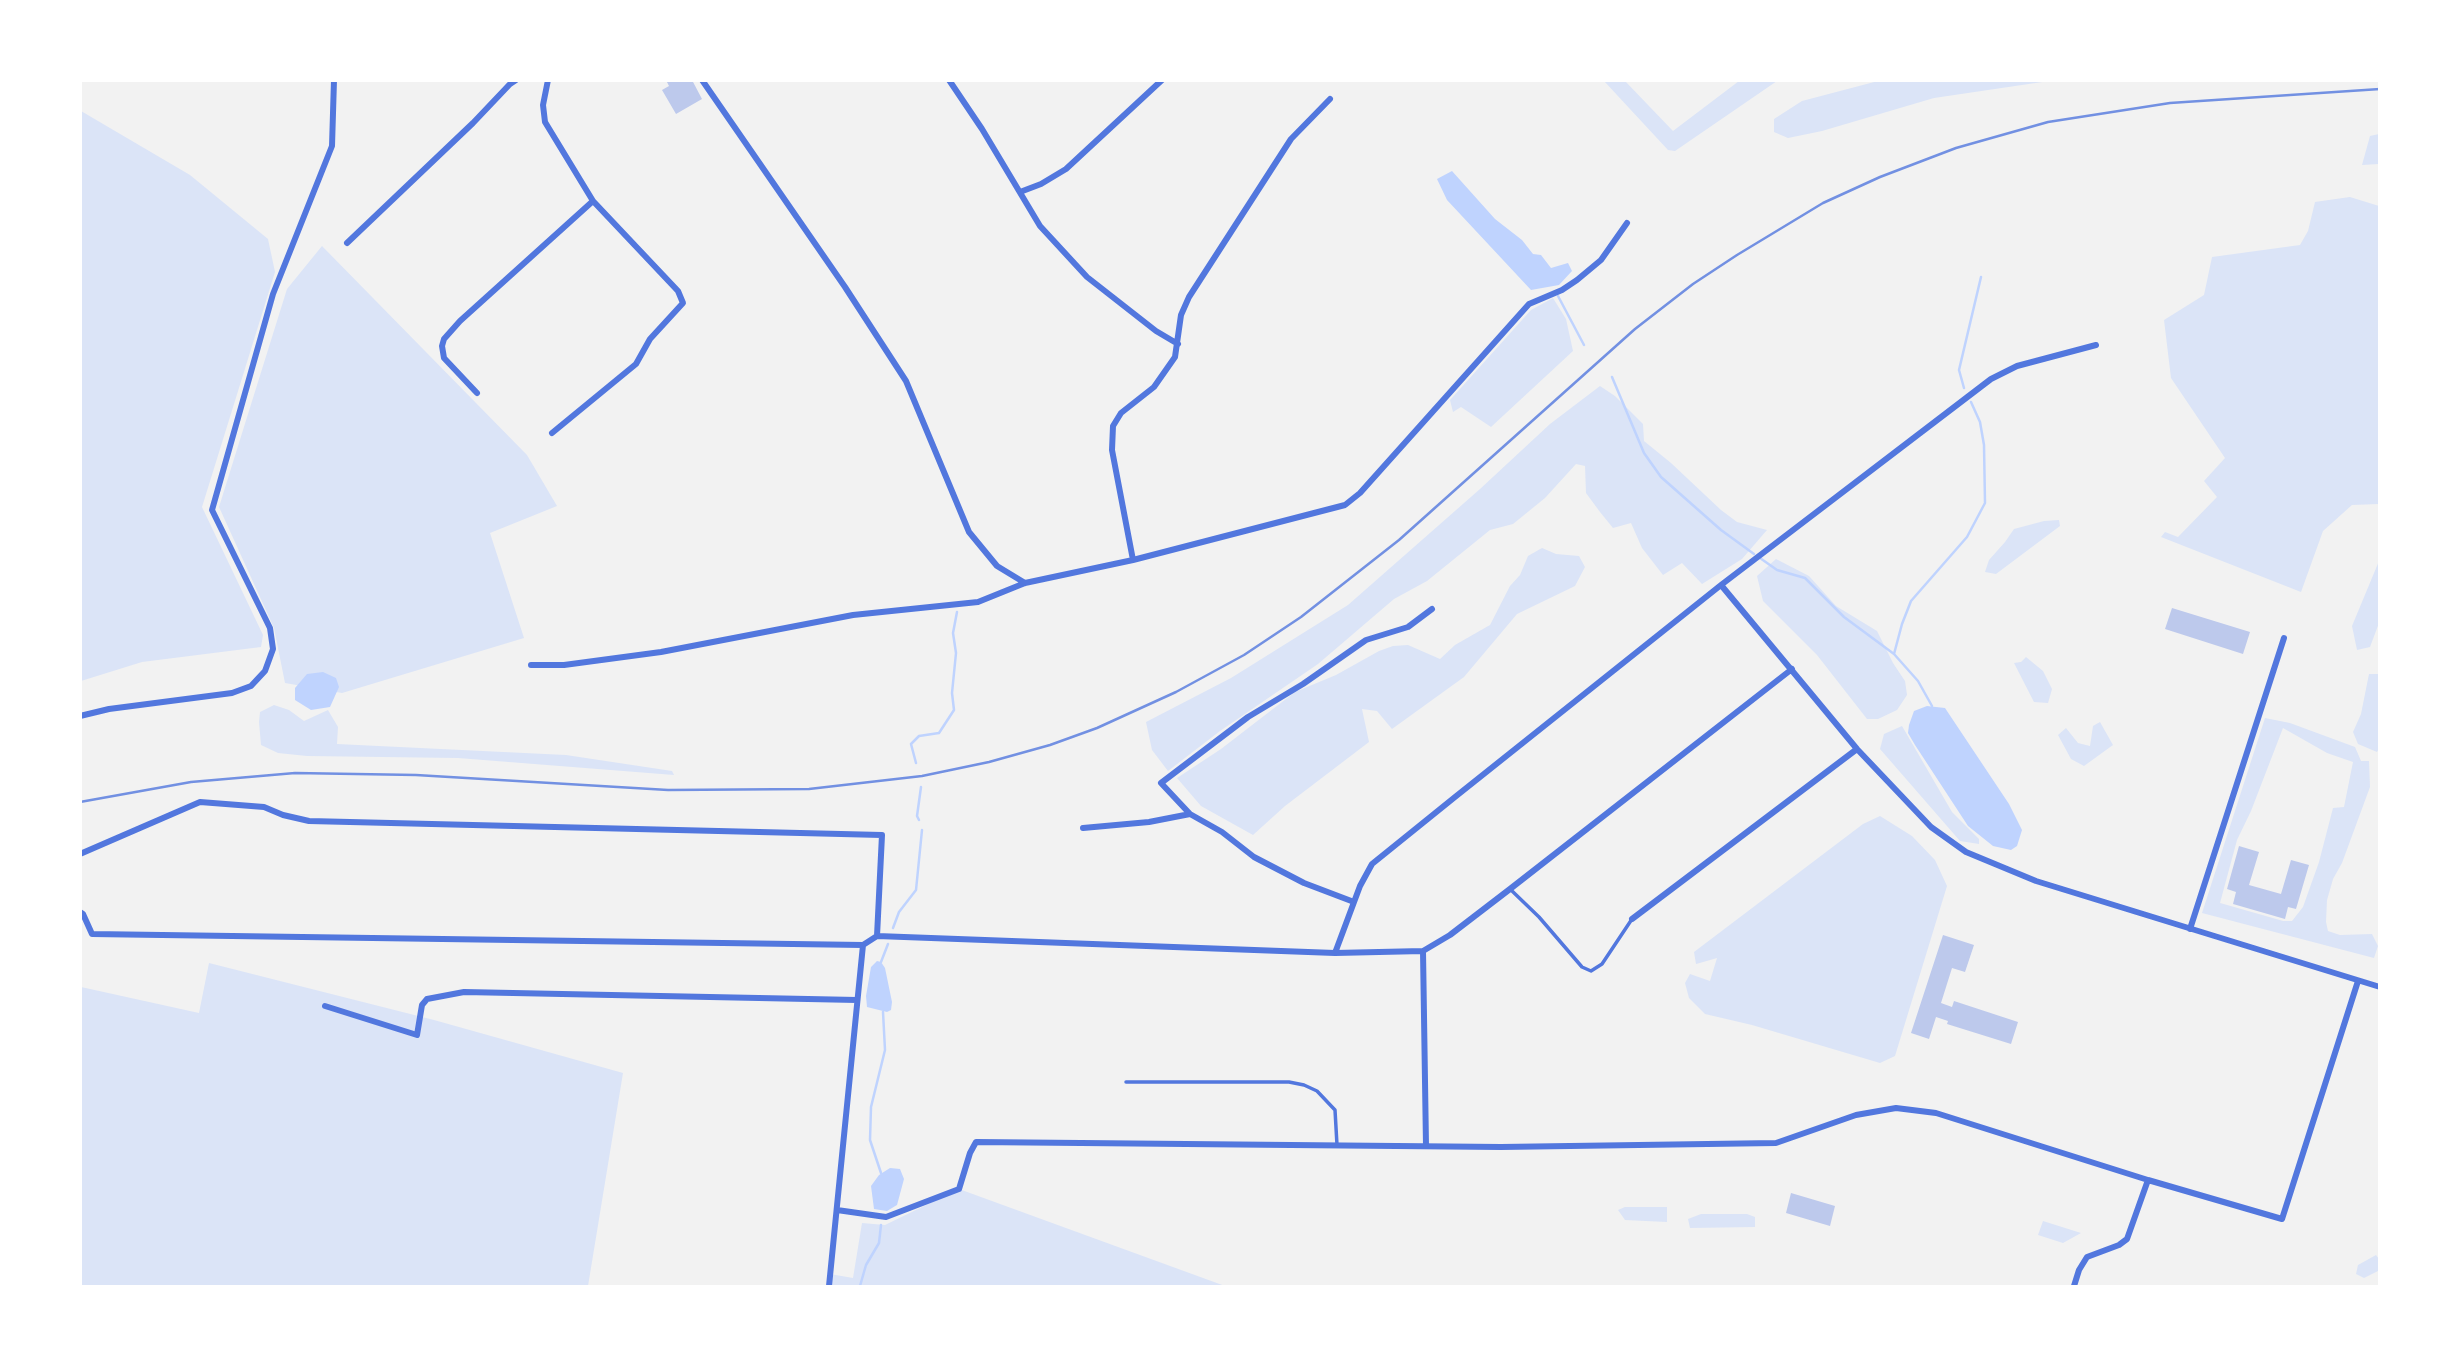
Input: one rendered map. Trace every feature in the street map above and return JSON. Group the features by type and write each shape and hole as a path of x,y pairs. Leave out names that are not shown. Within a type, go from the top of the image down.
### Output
{"street":[{"path":"80,716 109,709 232,693 251,686 264,671 273,649 270,628 212,510 274,294 332,146 334,80"},
{"path":"348,243 516,80"},
{"path":"548,80 543,106 545,122 593,201 678,291 683,303 650,339 635,364 552,433"},
{"path":"702,80 845,287 906,381 969,532 997,566 1025,583"},
{"path":"949,80 1040,226 1087,277 1156,331 1178,344"},
{"path":"1020,192 1041,184 1066,169 1162,80"},
{"path":"1133,561 1112,450 1113,426 1121,413 1154,387 1175,357 1181,314 1189,297 1292,139 1330,99"},
{"path":"477,393 444,358 444,339 460,321 593,201"},
{"path":"531,664 564,665 661,652 853,615 978,602 1025,583 1133,561 1345,505 1360,493 1529,304 1562,290 1577,280 1601,260 1627,223"},
{"path":"1335,953 1372,864 1721,585 1995,377 2017,366 2096,345"},
{"path":"1721,585 1857,749 1931,827 1966,852 2036,881 2379,987"},
{"path":"1354,902 1304,883 1254,856 1222,832 1190,814 1161,782 1248,717 1303,684 1366,640 1408,627 1432,609"},
{"path":"2190,929 2284,638"},
{"path":"80,912 92,934 863,946 877,936 1335,953 1423,951 1450,935 1510,890 1792,669"},
{"path":"1632,919 1857,749"},
{"path":"80,854 200,802 264,807 309,821 882,835 877,936"},
{"path":"1083,828 1149,822 1190,814"},
{"path":"829,1286 863,946"},
{"path":"1423,951 1426,1146"},
{"path":"837,1210 887,1217 959,1189 976,1142 1426,1146 1776,1143 1856,1115 1896,1108 1936,1113 2282,1219 2358,981"},
{"path":"324,1006 417,1035 422,1005 427,999 464,992 857,1000"},
{"path":"2074,1286 2087,1257 2122,1244 2127,1239 2148,1180"}],"lane":[{"path":"1510,890 1539,917 1582,967 1591,971 1602,964 1632,919"},
{"path":"1126,1082 1289,1082 1304,1085 1317,1091 1335,1110 1338,1145"}],"shaded area":[{"path":"1604,81 1625,81 1673,131 1739,81 1777,81 1675,151 1668,150"},
{"path":"1878,81 2049,81 1934,98 1822,131 1788,138 1774,132 1774,119 1802,101"},
{"path":"81,111 190,175 268,239 275,272 202,507 263,635 261,647 142,662 81,681"},
{"path":"2379,134 2379,164 2362,165 2370,136"},
{"path":"2350,197 2379,206 2379,504 2352,505 2323,531 2301,592 2161,537 2165,532 2178,537 2217,497 2204,481 2225,458 2171,378 2164,320 2204,295 2212,257 2300,245 2308,231 2315,202"},
{"path":"322,246 527,455 557,506 490,533 524,638 342,693 285,683 274,628 219,507 287,289"},
{"path":"1553,298 1566,319 1573,351 1491,427 1461,407 1453,412 1450,400 1531,310"},
{"path":"1600,386 1615,396 1643,424 1644,441 1721,510 1737,522 1767,530 1742,559 1702,584 1682,563 1663,575 1642,548 1631,523 1613,528 1600,512 1586,493 1585,466 1576,464 1545,498 1513,524 1490,530 1427,581 1394,599 1318,664 1220,731 1168,771 1152,750 1146,722 1231,678 1348,605 1550,424"},
{"path":"2059,520 2060,526 1996,574 1985,572 1989,560 2014,529"},
{"path":"1542,548 1556,554 1579,556 1585,567 1575,586 1517,614 1464,677 1392,729 1377,711 1362,709 1369,742 1285,806 1253,835 1201,806 1177,778 1221,749 1295,692 1336,675 1379,651 1408,645 1440,659 1455,645 1490,625 1510,586 1520,575 1528,556"},
{"path":"1776,559 1809,576 1836,606 1877,631 1905,681 1907,695 1897,710 1878,719 1867,719 1817,655 1763,601 1757,576"},
{"path":"2379,561 2379,623 2370,647 2357,650 2352,626"},
{"path":"2026,657 2043,671 2052,689 2048,703 2034,702 2014,663 2021,662"},
{"path":"2369,674 2379,674 2380,746 2377,752 2358,744 2353,732 2361,714"},
{"path":"274,705 289,710 304,721 328,710 338,727 337,744 566,755 672,771 674,775 458,758 307,756 278,753 261,745 259,722 260,712"},
{"path":"2265,718 2290,723 2355,747 2361,761 2369,761 2370,787 2342,863 2333,879 2327,900 2326,922 2328,931 2340,935 2372,934 2378,946 2374,958 2202,913","holes":["2283,728 2327,753 2353,762 2344,807 2333,808 2319,862 2303,907 2292,921 2283,921 2220,903 2237,840"]},
{"path":"2100,722 2113,745 2084,766 2071,759 2058,735 2066,728 2078,743 2090,746 2093,726"},
{"path":"1902,726 1952,812 1979,839 1979,844 1960,841 1880,749 1884,734"},
{"path":"1880,816 1912,836 1935,860 1947,886 1895,1056 1880,1063 1705,1014 1689,998 1685,983 1690,974 1710,981 1717,958 1696,964 1694,952 1863,824"},
{"path":"209,963 434,1020 623,1073 588,1286 81,1286 81,987 199,1013"},
{"path":"959,1189 1225,1286 828,1286 830,1274 853,1278 862,1223 885,1225"},
{"path":"1625,1207 1667,1207 1667,1222 1625,1220 1618,1210"},
{"path":"1701,1214 1747,1214 1755,1217 1755,1227 1690,1228 1688,1219"},
{"path":"2043,1221 2081,1233 2063,1243 2038,1235"},
{"path":"2376,1255 2379,1259 2378,1271 2364,1278 2356,1274 2358,1265"}],"water":[{"path":"1452,171 1495,219 1522,240 1533,254 1541,255 1551,268 1568,263 1572,271 1559,285 1531,290 1447,200 1437,179"},
{"path":"323,672 336,678 339,687 330,707 311,710 295,700 295,688 307,674"},
{"path":"1927,706 1945,708 2009,804 2022,830 2017,846 2011,850 1993,846 1968,826 1908,733 1914,711"},
{"path":"877,961 885,968 892,1002 891,1010 887,1012 867,1007 871,967"},
{"path":"890,1168 900,1169 904,1179 897,1205 887,1211 874,1209 871,1186 879,1175"}],"building":[{"path":"666,80 692,80 702,99 676,114 662,90 669,86"},
{"path":"2172,608 2250,632 2243,654 2165,629"},
{"path":"2239,846 2259,852 2249,885 2281,894 2291,860 2309,865 2296,909 2288,907 2285,919 2233,904 2236,892 2227,889"},
{"path":"1943,935 1974,945 1965,972 1952,968 1941,1003 1952,1007 1954,1001 2018,1022 2011,1044 1947,1024 1948,1021 1936,1017 1929,1039 1911,1033"},
{"path":"1791,1193 1835,1206 1830,1226 1786,1213"}],"waterway":[{"path":"1964,388 1959,370 1981,277"},
{"path":"1558,296 1584,345"},
{"path":"1612,377 1644,453 1661,477 1721,530 1754,554"},
{"path":"1894,654 1911,601 1967,537 1985,503 1984,445 1980,422 1971,402"},
{"path":"1760,558 1777,570 1805,578 1844,617 1894,654 1918,681 1932,706"},
{"path":"916,763 911,744 919,736 939,733 954,710 952,693 956,653 953,633 957,612"},
{"path":"919,820 917,816 921,787"},
{"path":"893,928 899,912 916,890 922,830"},
{"path":"881,962 888,944"},
{"path":"881,1173 870,1140 871,1107 885,1050 883,1012"},
{"path":"860,1286 866,1265 879,1243 881,1225"}],"railway":[{"path":"80,802 191,782 295,773 416,775 668,790 809,789 922,776 989,762 1050,745 1097,728 1176,692 1244,655 1301,617 1399,540 1635,329 1693,284 1823,203 1880,177 1956,148 2048,122 2170,103 2380,89"}]}
